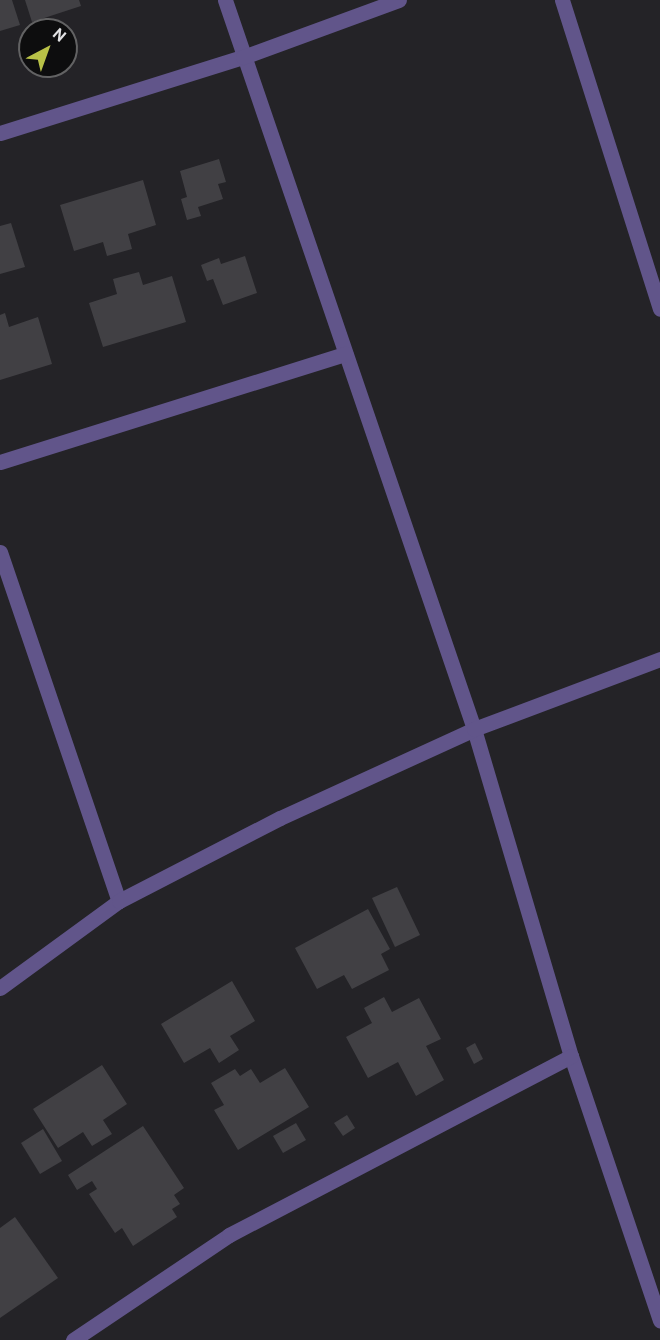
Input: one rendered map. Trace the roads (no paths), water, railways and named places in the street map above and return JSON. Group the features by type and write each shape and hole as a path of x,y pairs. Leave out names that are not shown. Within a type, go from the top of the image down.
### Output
{"street":[{"path":"225,0 474,729 571,1056 660,1320"},
{"path":"0,133 243,57 399,0"},
{"path":"562,0 660,309"},
{"path":"0,462 345,354"},
{"path":"0,552 118,901"},
{"path":"0,988 118,901 280,818 474,729 660,659"},
{"path":"73,1340 229,1235 571,1056"}]}
